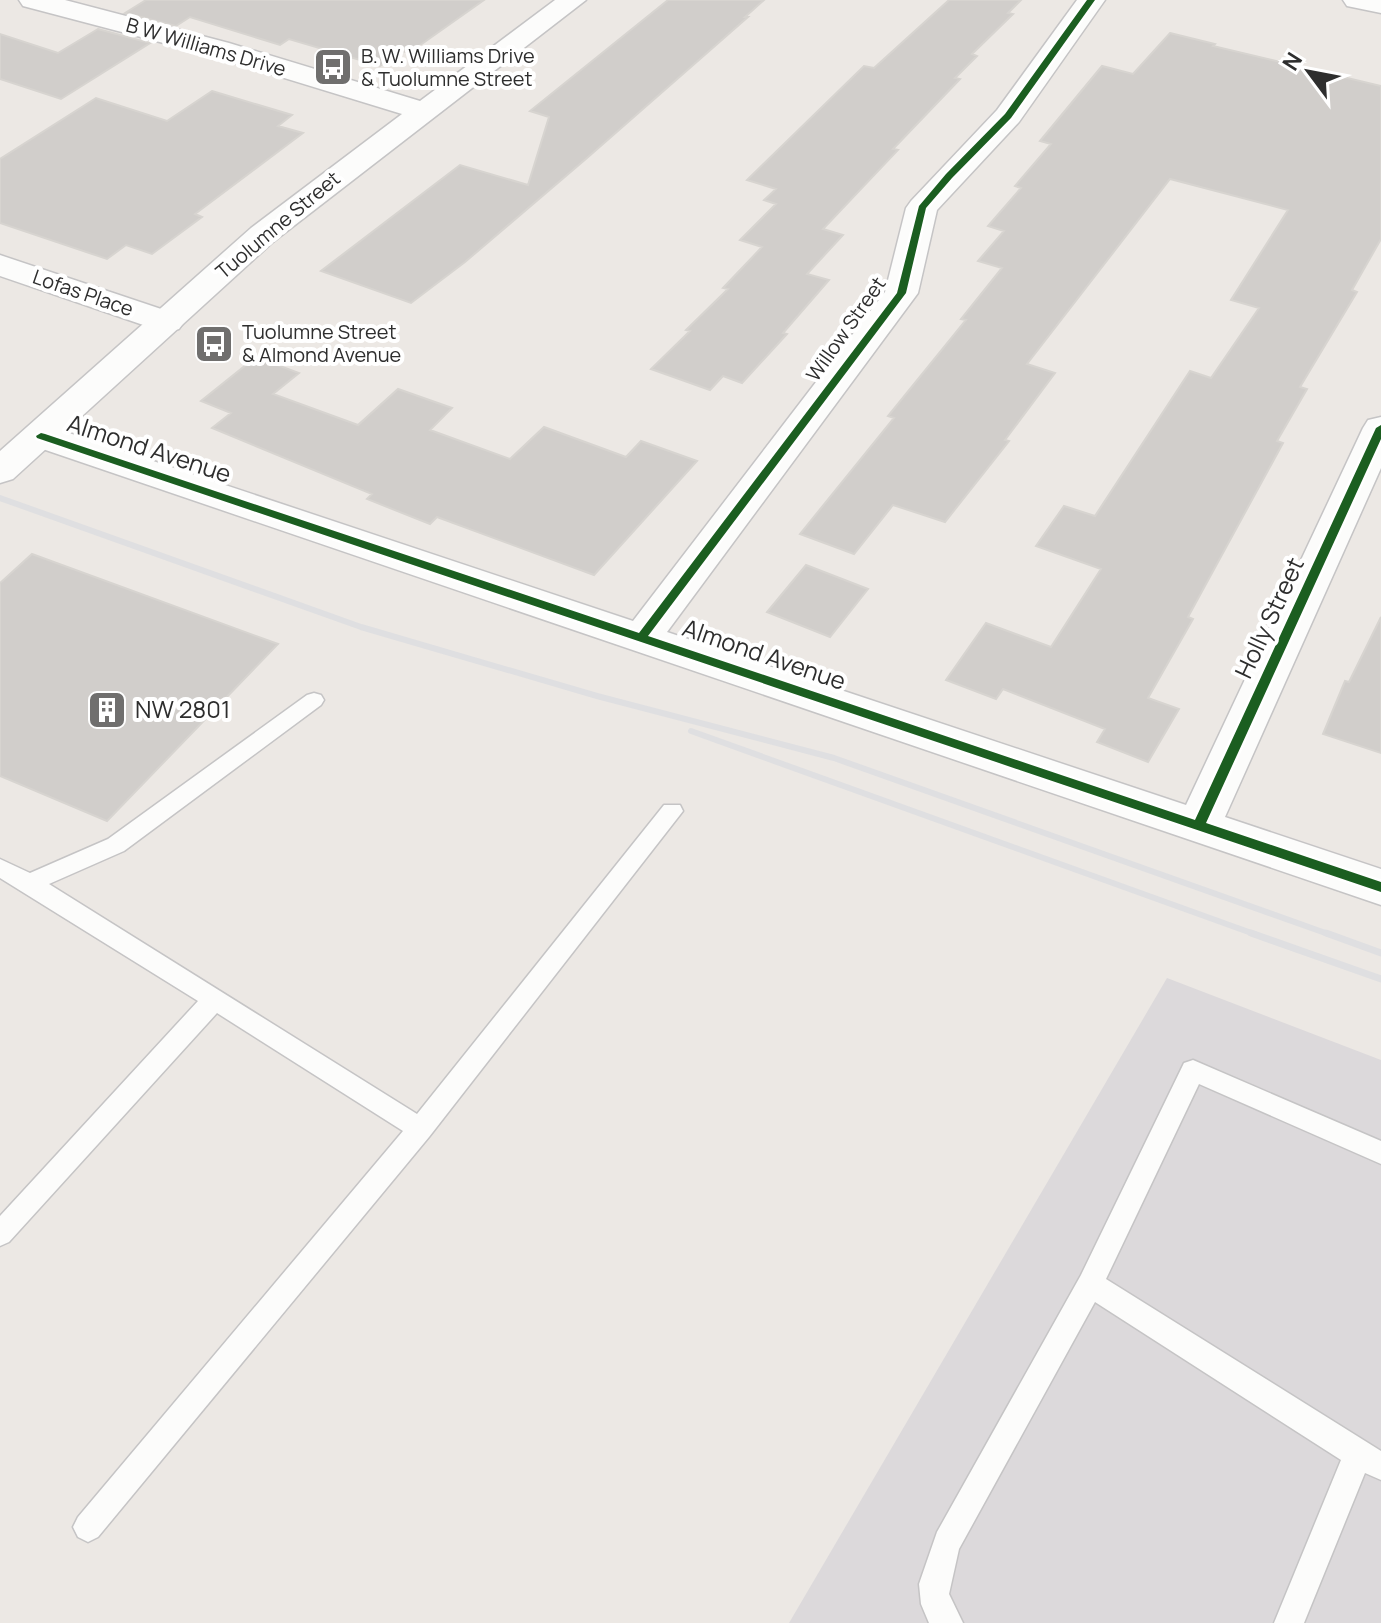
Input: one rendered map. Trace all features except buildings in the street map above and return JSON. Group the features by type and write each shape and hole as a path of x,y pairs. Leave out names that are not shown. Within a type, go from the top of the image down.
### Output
{"street":[{"name":"B W Williams Drive","path":"33,0 219,49 425,112"},
{"name":"Tuolumne Street","path":"0,471 262,235 572,0"},
{"name":"Willow Street","path":"642,637 901,293 922,208 1008,116 1091,0"},
{"path":"1357,0 1381,5"},
{"name":"Lofas Place","path":"0,265 167,322"},
{"name":"Holly Street","path":"1199,825 1381,428"},
{"name":"Almond Avenue","path":"41,436 1381,887"}],"lane":[{"path":"29,883 116,845 314,700"},
{"path":"88,1527 420,1129 672,811"},
{"path":"0,868 29,883 420,1129"},
{"path":"0,1234 214,1000"},
{"path":"948,1623 939,1614 932,1582 947,1542 1090,1284 1193,1070 1381,1153"},
{"path":"1090,1284 1370,1460 1289,1623"}],"shaded area":[{"path":"1167,978 1381,1060 1381,1623 789,1623"}],"railway":[{"path":"0,498 361,627 597,696 834,758 1331,935"},
{"path":"691,731 1257,935"},
{"path":"1251,933 1381,979"},
{"path":"1326,933 1381,953"}],"cycle path":[{"path":"642,637 901,293 922,208 1008,116 1091,0"},
{"path":"1199,825 1381,428"},
{"path":"41,436 1381,887"}],"place":[{"name":"B. W. Williams Drive & Tuolumne Street","path":"333,67"},
{"name":"Tuolumne Street & Almond Avenue","path":"214,344"},
{"name":"NW 2801","path":"107,710"}]}
